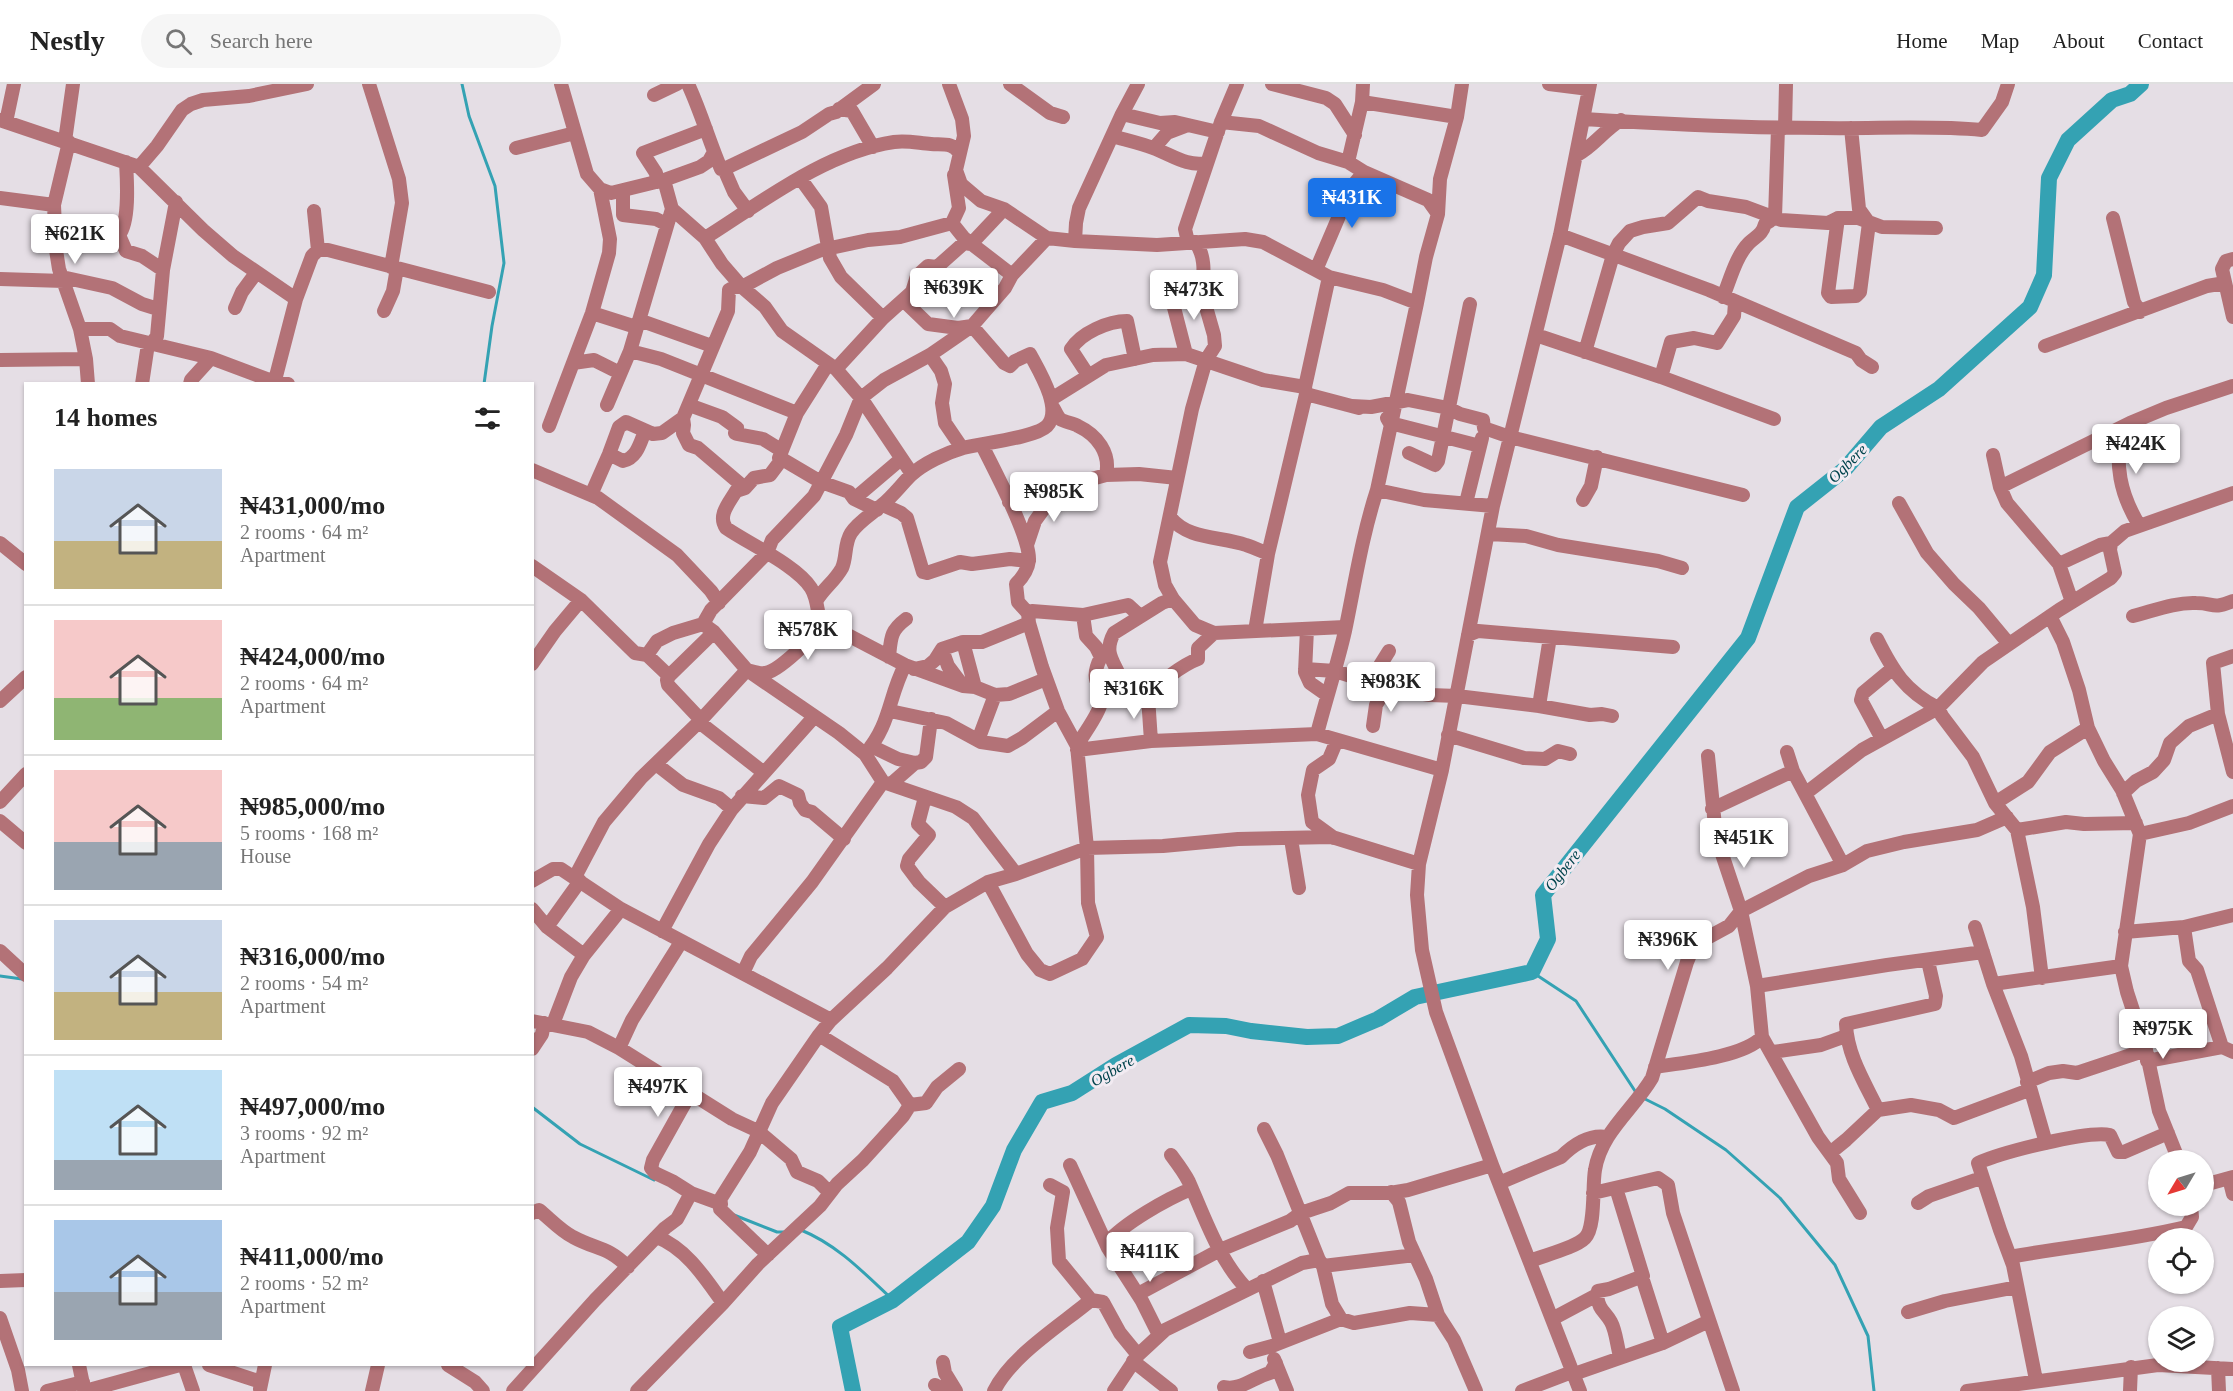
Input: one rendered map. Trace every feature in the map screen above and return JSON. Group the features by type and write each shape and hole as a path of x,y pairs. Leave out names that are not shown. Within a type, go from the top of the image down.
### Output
{"street":[{"path":"14,84 3,121 133,164 176,202 203,230 256,273 296,298"},
{"path":"73,84 67,141 54,205 56,250 63,279 80,328 88,382"},
{"path":"118,235 123,225 133,164 157,146 182,110 203,100 248,90 307,84"},
{"path":"369,84 399,179 402,202 393,291 384,311"},
{"path":"561,84 587,174 600,189 611,193 660,181 700,167 709,161 714,152"},
{"path":"654,95 677,84"},
{"path":"688,84 722,169 734,192 748,211"},
{"path":"724,170 802,132 829,114 836,112 874,84"},
{"path":"1010,84 1050,113 1063,117"},
{"path":"1075,242 1079,208 1138,84"},
{"path":"1188,242 1185,229 1219,127 1237,84"},
{"path":"1272,84 1326,98 1335,104 1355,135"},
{"path":"1348,162 1362,102 1363,84"},
{"path":"1317,734 1346,627 1365,526 1377,490 1426,257 1438,214 1440,179 1457,117 1462,84"},
{"path":"1549,84 1590,86 1560,235 1494,506 1442,770 1419,864 1417,895 1425,969 1436,1012 1492,1165 1580,1391"},
{"path":"1660,377 1671,342 1694,338 1717,343 1734,316 1729,300 1742,254 1750,242 1762,233 1765,224 1773,216 1786,84"},
{"path":"1584,119 1693,126 1781,128 1941,126 1982,130 2002,102 2008,84"},
{"path":"745,488 698,448 689,445 683,433 683,418 691,399 708,378 712,346 728,311 729,290 742,287 777,268 821,250 868,240 900,237 952,222 959,208 954,175 964,136 954,86"},
{"path":"1362,102 1457,117"},
{"path":"839,109 852,111 873,147"},
{"path":"1122,114 1160,123 1175,122 1219,127 1259,126 1318,153 1348,162 1364,172 1428,200 1438,214"},
{"path":"1577,155 1588,149 1606,129 1621,120"},
{"path":"1154,148 1167,133 1188,125"},
{"path":"1838,219 1828,293 1831,297 1856,296 1860,292 1869,223 1859,209 1851,128"},
{"path":"706,129 643,153 656,173 672,209 705,238 722,264 742,287 765,307 782,331 832,366 861,398 912,474"},
{"path":"516,148 575,133"},
{"path":"1112,136 1154,148 1186,163 1197,165 1208,163"},
{"path":"705,238 818,166 873,147 903,141 949,145 957,149 959,153"},
{"path":"956,170 961,184 981,201 1004,209 1047,238 1075,242 1157,244 1245,239 1263,242 1329,277 1383,290 1417,303"},
{"path":"1316,270 1348,195 1364,172"},
{"path":"800,178 820,207 830,258 841,277 883,318"},
{"path":"549,426 592,313 609,253 609,239 600,189"},
{"path":"623,191 623,215 656,219 666,224"},
{"path":"1586,352 1613,255 1619,243 1630,231 1668,224 1698,196 1708,201 1746,207 1781,220 1828,223 1838,219 1858,218 1882,227 1936,228"},
{"path":"0,198 54,205"},
{"path":"142,382 149,345 157,336 163,270 176,202"},
{"path":"607,405 630,351 672,209"},
{"path":"971,244 1004,209"},
{"path":"314,211 318,250"},
{"path":"2113,218 2134,302 2140,312"},
{"path":"55,221 85,222 118,235 126,251 142,256 163,270"},
{"path":"952,222 964,238 1012,275"},
{"path":"1560,235 1767,314 1856,353 1861,360 1872,367"},
{"path":"763,772 700,721 668,685 669,676 708,628 719,603 767,553 772,540 814,496 846,435 861,398 884,380 930,355 972,326 1005,288 1012,275 1047,238"},
{"path":"1188,242 1195,242 1200,249 1204,279 1200,285 1215,346 1206,360 1192,409 1177,478 1160,562 1165,585 1195,625 1214,633 1346,627"},
{"path":"747,670 765,673 775,670 817,633 821,625 817,600 810,587 800,576 733,533 722,522 722,516 736,490 745,488 754,478 770,475 798,413 832,366 912,292 917,276 928,267 937,267 963,243 971,244"},
{"path":"279,382 296,298 312,256 318,250 328,250 489,292"},
{"path":"2233,259 2226,261 2222,269 2233,317"},
{"path":"235,308 242,292 256,273"},
{"path":"1254,631 1268,554 1329,277"},
{"path":"0,279 63,279 112,288 142,304 158,309"},
{"path":"2044,346 2207,286 2225,283"},
{"path":"1171,296 1186,354"},
{"path":"903,300 928,324 958,328 972,326"},
{"path":"1409,453 1435,465 1438,461 1470,304"},
{"path":"592,313 712,346"},
{"path":"1088,375 1071,349 1091,331 1120,321 1127,321 1135,359"},
{"path":"972,326 1004,363 1010,366 1030,354 1061,420 1096,437 1109,464 1107,475"},
{"path":"80,328 110,329 120,336 149,345 211,358 276,382"},
{"path":"1536,335 1774,419"},
{"path":"630,351 660,359 798,413"},
{"path":"1052,401 1106,365 1153,355 1186,354 1263,380 1383,413 1391,426"},
{"path":"930,355 941,371 945,384 942,403 945,423 962,448"},
{"path":"190,382 211,358"},
{"path":"0,360 86,359"},
{"path":"573,363 594,360 620,373"},
{"path":"2000,487 2166,408 2233,386"},
{"path":"691,399 728,421 737,428 735,433 763,439 779,455 821,482 849,492 854,499 902,513 907,518 923,572 927,573 960,562 972,564 1028,554"},
{"path":"1352,406 1371,407 1408,400 1448,408 1483,420 1484,428 1466,503"},
{"path":"817,600 822,591 830,586 843,566 846,546 852,531 880,507 912,474 934,460 962,448 1019,437 1046,427 1051,419 1052,401"},
{"path":"591,495 619,427 626,422 653,434 662,433 683,418"},
{"path":"1391,426 1398,425 1480,446"},
{"path":"1484,428 1510,437 1743,495"},
{"path":"2121,429 2117,457 2121,481 2127,506 2139,525"},
{"path":"609,454 623,461 630,459 635,454 645,431"},
{"path":"982,445 1009,502 1028,554"},
{"path":"1993,455 2000,487 2007,503 2058,564 2072,602"},
{"path":"1583,500 1591,486 1597,457"},
{"path":"854,499 901,459"},
{"path":"534,474 591,495 677,555 711,591 719,603"},
{"path":"1009,502 1107,475 1139,474 1177,478"},
{"path":"988,882 1027,954 1040,970 1050,974 1082,959 1097,936 1088,903 1087,848 1077,748 1058,711 1046,679 1028,618 1018,602 1016,584 1023,577 1035,521 1058,489"},
{"path":"1377,490 1424,500 1494,506"},
{"path":"2058,564 2100,545 2111,543 2125,531 2139,525 2233,493"},
{"path":"1899,503 1927,553 1979,608 2009,644"},
{"path":"1170,517 1178,527 1198,535 1245,544 1268,554"},
{"path":"1489,534 1526,536 1558,545 1658,561 1682,568"},
{"path":"0,543 24,562"},
{"path":"1806,793 1845,762 1882,738 1938,708 1983,662 2050,616 2103,584 2115,573 2110,550 2111,543"},
{"path":"534,567 581,600 635,653 647,655 669,676"},
{"path":"1101,698 1114,696 1123,687 1122,680 1108,652 1114,633 1173,598"},
{"path":"534,661 581,600"},
{"path":"2133,616 2164,607 2194,603 2216,608 2233,602"},
{"path":"871,747 890,711 897,682 910,667 928,666 942,649 963,642 982,642 1028,618 1032,611 1083,615 1128,605 1140,616"},
{"path":"1077,748 1086,729 1096,716 1101,698 1095,680 1095,669 1101,657 1086,636 1083,615"},
{"path":"2050,616 2063,642 2079,690 2088,728 2123,793 2138,828 2121,966 2147,1056 2159,1111 2175,1150"},
{"path":"889,657 894,628 906,619"},
{"path":"821,625 840,631 910,667 995,695 1009,694 1046,679"},
{"path":"647,655 657,641 673,633 708,628"},
{"path":"708,628 747,670 814,717 839,733 887,754 915,763"},
{"path":"1307,628 1305,669 1310,683 1327,695"},
{"path":"1468,635 1478,632 1673,647"},
{"path":"1151,741 1148,697 1170,678 1176,669 1198,659 1198,648 1214,633"},
{"path":"1539,706 1550,637"},
{"path":"1876,639 1892,669 1908,689 1938,708 1973,757 1995,803 2017,830 2033,907 2042,978"},
{"path":"963,642 969,687"},
{"path":"942,649 948,666 969,687"},
{"path":"1373,726 1379,687 1377,680 1379,667 1389,651"},
{"path":"2233,656 2213,663 2218,714 2233,772"},
{"path":"1305,669 1335,671 1379,687 1430,695 1457,696 1590,715 1612,716"},
{"path":"1882,738 1861,697 1892,669"},
{"path":"547,927 578,879 604,822 641,778 700,721 747,670"},
{"path":"0,701 24,678"},
{"path":"981,742 980,735 995,695"},
{"path":"890,711 946,723 981,742 1008,746 1058,711"},
{"path":"2123,793 2136,781 2153,772 2164,760 2170,742 2189,726 2218,714"},
{"path":"662,931 709,844 732,809 814,717"},
{"path":"743,974 751,956 887,783 926,757 931,719"},
{"path":"1995,803 2028,782 2050,752 2063,741 2088,728"},
{"path":"1077,748 1151,741 1317,734 1442,770"},
{"path":"1448,735 1524,758 1545,759 1558,751 1570,754"},
{"path":"1334,838 1312,822 1308,795 1313,770 1329,759 1337,740"},
{"path":"871,747 887,783 956,807 973,818 1016,874"},
{"path":"1787,752 1793,771 1843,865"},
{"path":"1708,756 1716,836 1741,911 1757,987 1762,1037 1773,1052 1818,1137 1837,1164 1839,1179 1860,1213"},
{"path":"656,764 683,785 719,798 732,809"},
{"path":"1712,809 1793,771"},
{"path":"0,802 24,776"},
{"path":"742,796 764,798 779,786 798,795 800,804 805,810 812,812 844,838"},
{"path":"925,797 918,824 929,835 909,859 907,866 919,882 945,907"},
{"path":"2017,830 2066,822 2138,828 2188,823 2233,806"},
{"path":"1530,1261 1578,1243 1587,1237 1591,1226 1595,1169 1607,1137 1641,1096 1652,1078 1694,945 1729,926 1741,911 1809,876 1843,865 1867,851 1904,842 1977,830 2007,817"},
{"path":"0,821 24,841"},
{"path":"1291,838 1299,888"},
{"path":"768,1255 720,1209 720,1198 750,1152 772,1103 819,1035 831,1020 887,968 945,907 988,882 1087,848 1163,846 1238,839 1334,838 1419,864"},
{"path":"534,880 554,869 561,869 621,909 831,1020"},
{"path":"534,1046 542,1034 543,1022 584,955 621,909"},
{"path":"534,911 547,927 584,955"},
{"path":"2125,932 2184,927 2233,915"},
{"path":"1975,927 2020,1056 2046,1143"},
{"path":"1830,1153 1878,1110 1911,1105 1939,1110 1954,1118 2028,1086 2049,1073 2063,1071 2078,1073 2147,1056 2227,1050 2197,970 2189,961 2184,927"},
{"path":"619,1048 632,1020 681,942"},
{"path":"0,951 24,973"},
{"path":"1757,987 1887,965 1983,952"},
{"path":"1878,1110 1854,1060 1846,1036 1846,1024 1935,1004 1936,996 1928,961"},
{"path":"1993,984 2121,966"},
{"path":"543,1022 588,1032 619,1048 732,1119 758,1131 791,1159 797,1172 818,1181 829,1192"},
{"path":"819,1035 893,1081 910,1105"},
{"path":"1773,1052 1821,1045 1846,1036"},
{"path":"1655,1067 1716,1057 1757,1042 1762,1037"},
{"path":"910,1105 926,1103 937,1087 959,1069"},
{"path":"691,1092 651,1164 655,1173 672,1180 691,1193 721,1204"},
{"path":"637,1391 768,1255 820,1206 829,1192 863,1160 903,1116 910,1105"},
{"path":"1264,1129 1301,1213 1321,1263 1332,1304 1341,1319"},
{"path":"2031,1384 2017,1287 2010,1257 1981,1178 1978,1163 2082,1135 2110,1135 2118,1152 2168,1133"},
{"path":"1499,1183 1561,1157 1587,1138 1596,1135 1607,1137"},
{"path":"1171,1155 1188,1181 1220,1250 1237,1278 1247,1289"},
{"path":"1070,1165 1108,1248 1138,1294 1158,1335"},
{"path":"1138,1294 1220,1250 1290,1221 1301,1213 1331,1203 1349,1193 1398,1195 1492,1165"},
{"path":"2214,1182 2231,1177 2233,1194"},
{"path":"1593,1193 1658,1178 1668,1185 1673,1213 1733,1391"},
{"path":"1918,1203 1929,1196 1981,1178"},
{"path":"1050,1185 1063,1192 1057,1228 1059,1261 1091,1300 1103,1302 1136,1358 1171,1391"},
{"path":"1616,1188 1663,1342"},
{"path":"1107,1243 1118,1232 1168,1198 1191,1189"},
{"path":"513,1391 628,1267 677,1219 691,1193"},
{"path":"1398,1195 1409,1242 1438,1315 1454,1340 1476,1391"},
{"path":"534,1212 539,1210 570,1236 603,1248 616,1255 628,1267"},
{"path":"2010,1257 2125,1240 2186,1227 2192,1216"},
{"path":"657,1237 669,1242 685,1255 704,1276 723,1303"},
{"path":"1114,1391 1136,1358 1158,1335 1302,1263 1415,1255"},
{"path":"1620,1356 1613,1326 1599,1308 1598,1291 1642,1277"},
{"path":"0,1281 24,1280"},
{"path":"1263,1281 1276,1344 1271,1353 1287,1391"},
{"path":"1908,1312 1945,1301 2017,1287"},
{"path":"1552,1319 1598,1295"},
{"path":"994,1391 1024,1354 1091,1300"},
{"path":"1250,1352 1341,1319 1354,1323 1410,1312 1438,1315"},
{"path":"0,1318 18,1370 22,1391"},
{"path":"1522,1391 1663,1342 1709,1321"},
{"path":"943,1362 945,1373 956,1391"},
{"path":"1232,1389 1270,1373 1276,1363"},
{"path":"1967,1391 2031,1384 2131,1367 2158,1365 2233,1369"},
{"path":"79,1366 84,1388"},
{"path":"47,1391 84,1388 178,1366"},
{"path":"182,1366 193,1391"},
{"path":"211,1366 260,1387 265,1366"},
{"path":"372,1391 378,1366"},
{"path":"450,1366 475,1382 483,1391"},
{"path":"2130,1391 2131,1367"},
{"path":"2218,1368 2219,1391"}],"waterway":[{"path":"462,84 469,116 495,186 504,263 484,382"},
{"name":"Ogbere","path":"853,1391 840,1327 893,1300 968,1242 993,1206 1014,1150 1042,1102 1072,1093 1116,1065 1189,1025 1226,1026 1307,1037 1338,1036 1378,1019 1415,997 1532,972 1548,939 1543,895 1748,638 1797,507 1845,469 1881,427 1939,389 2030,307 2044,275 2049,178 2068,140 2112,100 2130,94 2141,84"},
{"path":"1532,972 1576,1001 1637,1094"},
{"path":"0,976 22,979"},
{"path":"1643,1098 1665,1109 1726,1150 1780,1198 1835,1265 1868,1336 1874,1391"},
{"path":"534,1109 580,1144 654,1180"},
{"path":"734,1215 777,1232 784,1232"},
{"path":"801,1230 839,1252 893,1300"}]}
